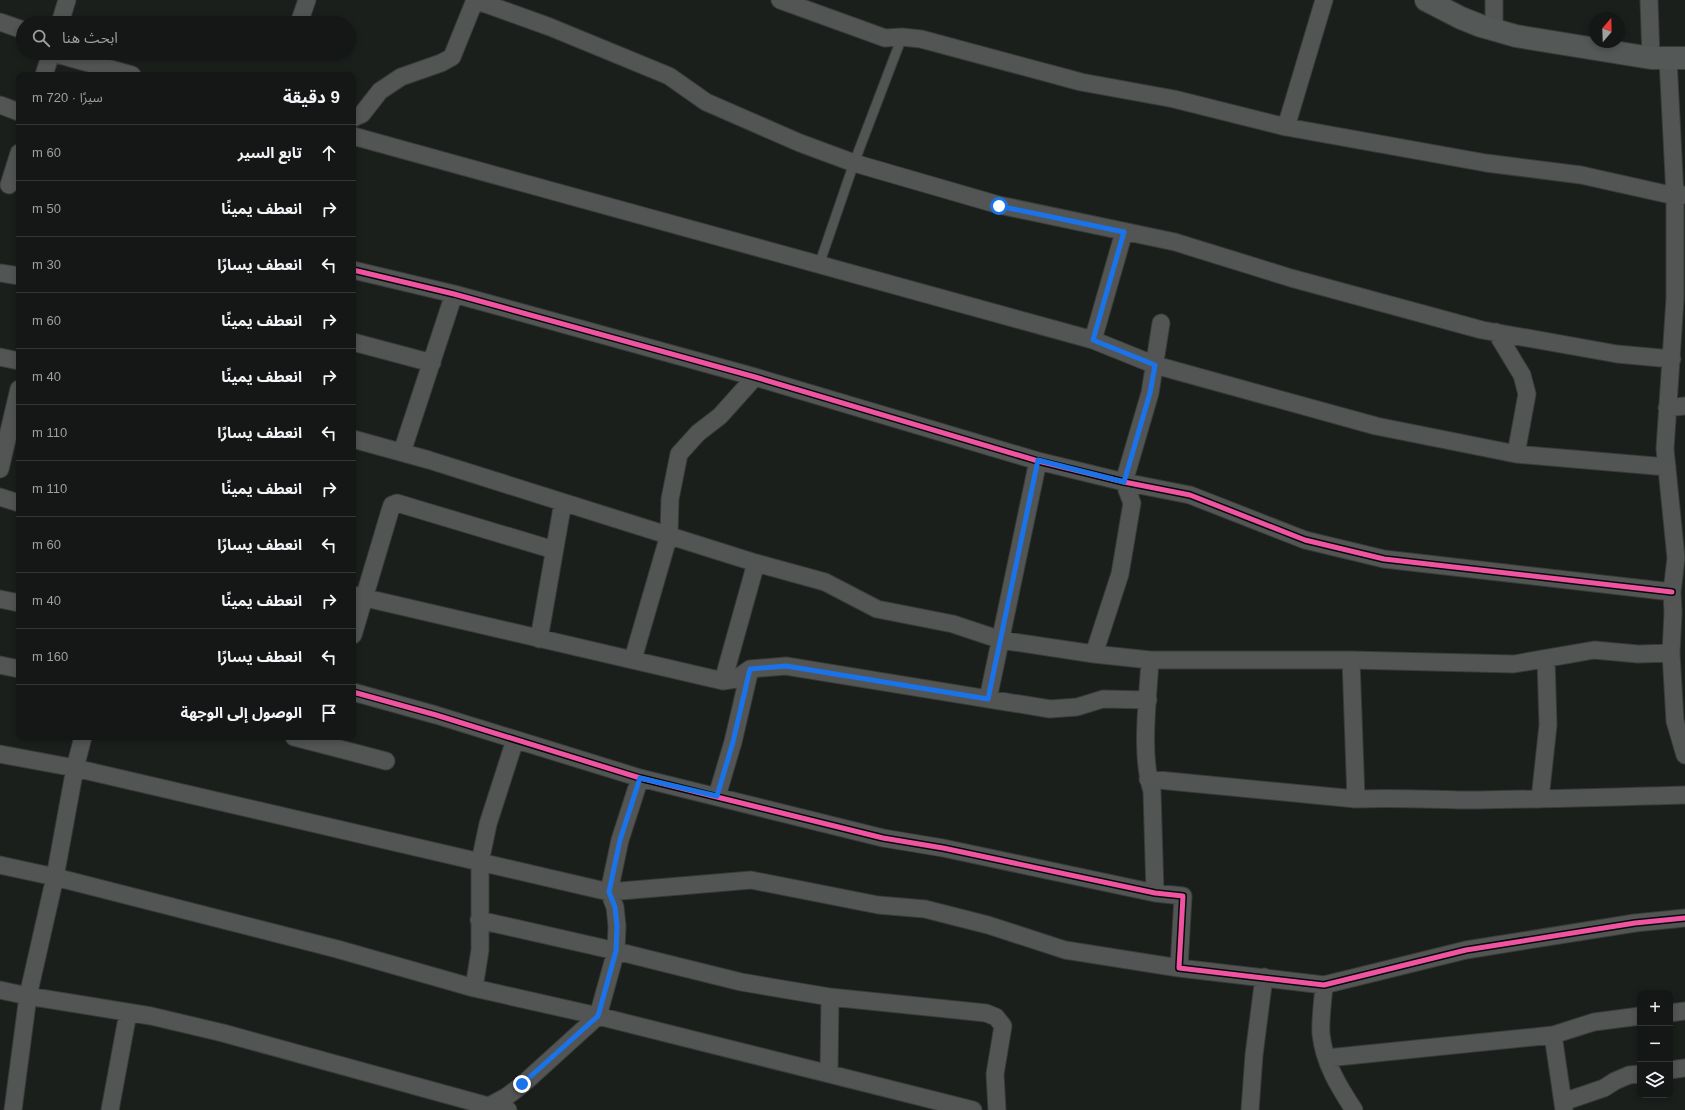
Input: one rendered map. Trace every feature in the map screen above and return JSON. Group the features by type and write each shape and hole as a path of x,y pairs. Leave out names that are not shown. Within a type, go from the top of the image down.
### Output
{"street":[{"path":"62,16 67,0"},
{"path":"301,16 307,0"},
{"path":"356,117 362,114 380,91 401,77 441,63 452,57 475,0 564,33 669,76 706,102 800,143 854,163 999,206 1175,242 1291,278 1482,330 1617,354 1672,360"},
{"path":"780,0 885,38 902,37 921,39 1081,82 1174,99 1286,127 1486,163 1581,175 1680,196"},
{"path":"1286,127 1324,0"},
{"path":"1426,0 1461,18 1516,36 1668,58"},
{"path":"1494,0 1494,30"},
{"path":"1649,0 1668,58 1680,196 1680,299 1667,408 1665,449 1667,467 1678,502 1676,558 1672,592 1679,612 1671,653 1685,755"},
{"path":"0,22 16,28"},
{"path":"45,72 49,60"},
{"path":"77,60 121,72"},
{"path":"0,105 16,111"},
{"path":"356,137 1093,340 1155,365 1376,426 1516,454 1667,467"},
{"path":"9,185 16,163"},
{"path":"1093,340 1124,232"},
{"path":"356,271 454,294 755,377 1038,460 1124,482 1190,495 1305,540 1384,559 1672,592"},
{"path":"0,273 16,276"},
{"path":"402,452 454,294"},
{"path":"1094,654 1120,574 1132,503 1124,482 1150,393 1161,323"},
{"path":"1496,332 1522,375 1527,394 1516,454"},
{"path":"356,343 432,363"},
{"path":"0,357 16,360"},
{"path":"633,659 669,535 670,500 679,454 698,433 720,416 755,377"},
{"path":"0,470 16,402"},
{"path":"1667,408 1685,406"},
{"path":"356,440 402,452 756,563 825,582 877,608 953,624 1001,640 1094,654 1150,660 1351,660 1514,664 1594,650 1638,654 1671,653"},
{"path":"988,699 1038,460"},
{"path":"0,497 16,502"},
{"path":"539,638 563,502"},
{"path":"356,616 359,597 392,505 397,503 554,550"},
{"path":"723,681 756,563"},
{"path":"359,597 723,681 736,680 750,669 786,666 1050,709 1077,707 1103,699 1148,700"},
{"path":"0,599 16,602"},
{"path":"1540,799 1548,725 1546,658"},
{"path":"1150,660 1147,762 1148,779 1152,792 1155,893"},
{"path":"1351,660 1356,799"},
{"path":"0,665 16,668"},
{"path":"717,796 733,742 750,669"},
{"path":"356,693 436,715 640,778 883,838 943,848 1155,893 1183,896 1179,968"},
{"path":"13,1110 28,996 55,877 81,740"},
{"path":"306,740 386,761"},
{"path":"474,988 480,950 480,862 488,824 515,740"},
{"path":"0,754 75,768 609,892 751,880 878,905 925,909 988,926 1065,950 1179,968 1264,977 1300,983 1324,985 1466,950 1635,923 1685,918"},
{"path":"484,1108 506,1097 598,1016 616,951 617,926 615,907 609,892 620,840 640,778"},
{"path":"1148,779 1356,799 1386,798 1476,800 1685,795"},
{"path":"0,865 55,877 338,949 474,988 598,1016 973,1110"},
{"path":"479,920 616,951 741,982 830,997 986,1013 996,1017 1004,1026 995,1074 997,1110"},
{"path":"1250,1110 1254,1056 1264,977"},
{"path":"1324,985 1321,1034 1335,1081 1354,1110"},
{"path":"0,990 151,1016 223,1033 484,1108 508,1110"},
{"path":"829,1073 830,997"},
{"path":"1673,1013 1685,1011"},
{"path":"110,1110 128,1012"},
{"path":"1327,1058 1553,1035 1594,1022 1637,1016"},
{"path":"1553,1035 1564,1106 1604,1088 1615,1080 1629,1075 1637,1074"},
{"path":"1673,1070 1685,1068"}],"lane":[{"path":"819,265 854,163 902,37"}],"cycle path":[{"path":"356,271 454,294 755,377 1038,461 1124,482 1190,495 1305,540 1384,559 1672,592"},
{"path":"356,693 436,715 640,778 883,838 943,848 1155,893 1183,896 1179,968 1324,985 1466,950 1635,923 1685,918"}],"route":[{"path":"522,1084 598,1016 616,951 617,926 615,907 609,892 620,840 640,778 717,796 733,742 750,669 786,666 988,699 1038,460 1124,482 1150,393 1155,365 1093,340 1124,232 999,206"}]}
